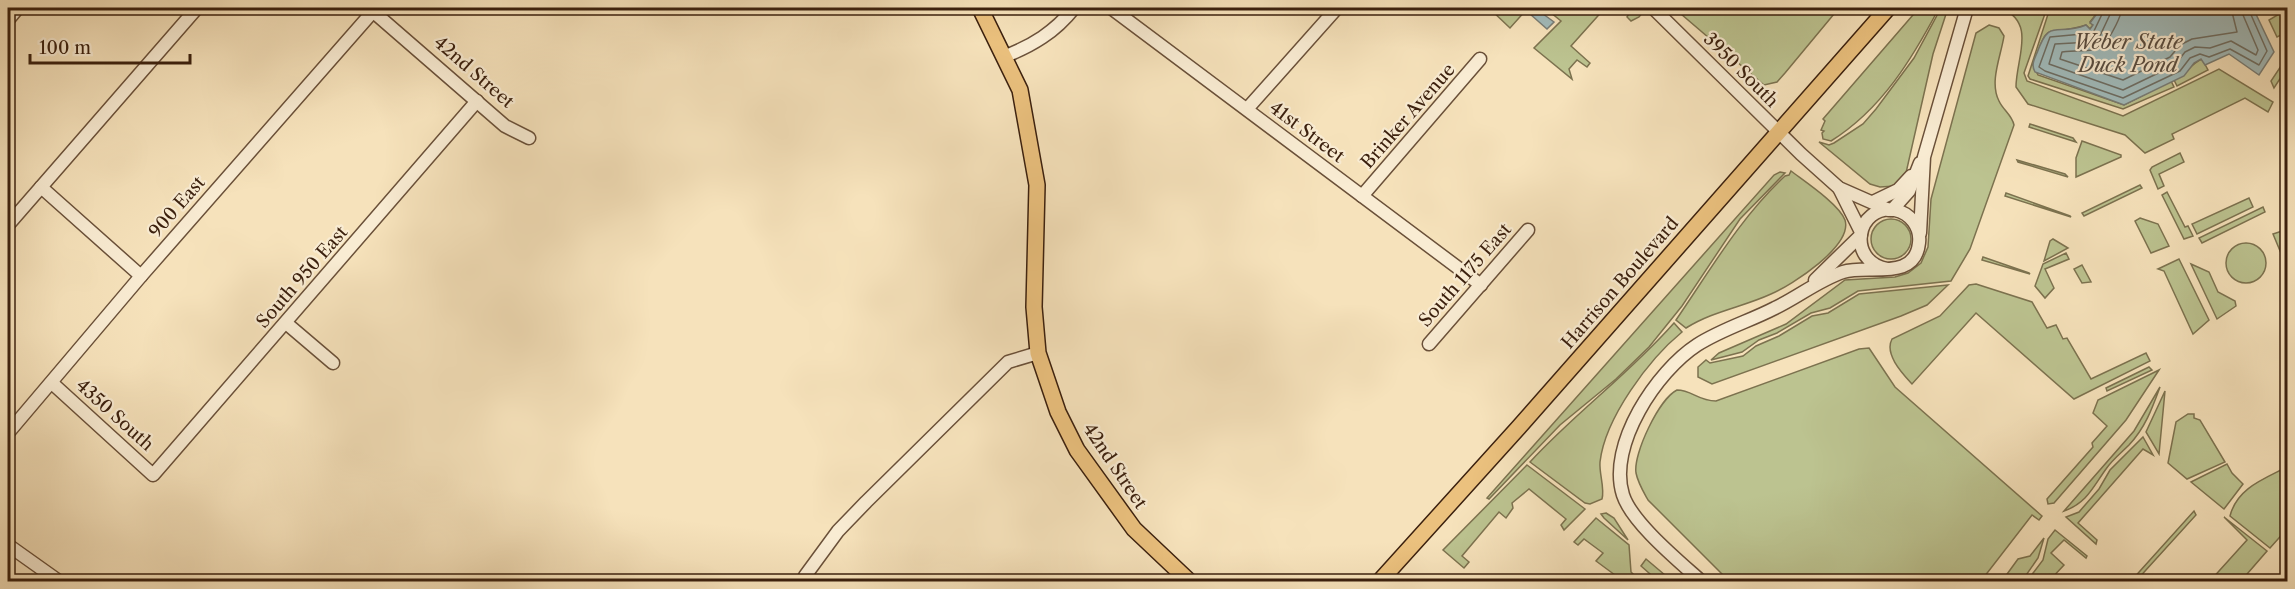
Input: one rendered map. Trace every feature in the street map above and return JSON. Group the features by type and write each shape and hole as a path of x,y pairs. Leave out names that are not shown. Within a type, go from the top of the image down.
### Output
{"main road":[{"name":"42nd Street","path":"980,8 1020,90 1036,185 1034,308 1038,353 1058,412 1082,458 1134,529 1190,582"},
{"name":"Harrison Boulevard","path":"1379,582 1888,8"}],"street":[{"path":"8,20 18,8"},
{"path":"8,225 197,8"},
{"path":"1004,57 1038,41 1055,28 1074,8"},
{"name":"41st Street","path":"1111,8 1481,285"},
{"name":"3950 South","path":"1653,8 1778,132 1839,188"},
{"path":"1797,295 1837,260 1861,233 1869,218 1891,210 1909,191 1922,161 1967,8"},
{"name":"42nd Street","path":"372,9 506,126 529,138"},
{"name":"900 East","path":"8,434 372,9"},
{"path":"1247,109 1330,10"},
{"name":"Brinker Avenue","path":"1362,196 1480,59"},
{"name":"South 950 East","path":"153,475 477,101"},
{"path":"1873,202 1899,189 1922,161"},
{"path":"1702,582 1643,523 1624,498 1619,474 1623,449 1646,401 1660,380 1686,353 1707,339 1777,308 1842,272 1900,268 1911,261 1918,250 1920,238 1922,161"},
{"path":"41,187 141,276"},
{"path":"1839,188 1909,217 1916,226 1920,238"},
{"path":"1839,188 1861,233 1862,251 1868,260 1887,269"},
{"name":"South 1175 East","path":"1429,344 1528,230"},
{"path":"286,323 333,363"},
{"path":"805,576 837,531 1008,362 1038,353"},
{"name":"4350 South","path":"52,383 153,475"},
{"path":"8,545 60,582"}],"green space":[{"path":"1489,8 1528,8 1510,28"},
{"path":"1545,8 1605,8 1571,46 1590,63 1587,67 1577,60 1569,69 1572,79 1534,48 1561,21"},
{"path":"1625,8 1644,8 1645,10 1631,21 1627,17 1630,12"},
{"path":"1674,8 1839,8 1777,82 1764,85"},
{"path":"1919,8 1939,8 1918,46 1894,82 1866,114 1849,128 1831,141 1823,139 1824,131 1821,130 1825,121 1823,119"},
{"path":"1941,8 1948,8 1933,54 1906,173 1895,186 1880,187 1870,184 1819,142 1829,145 1834,143 1863,124 1914,58"},
{"path":"2001,8 2047,8 2024,73 2027,81 2123,116 2219,69 2273,102 2268,112 2245,98 2172,134 2174,139 2145,153 2125,135 2028,104 2016,87 2022,32 2019,23 2012,15"},
{"path":"2050,8 2101,8 2090,22 2093,25 2090,29 2086,25 2046,34 2033,65 2038,75 2124,105 2171,81 2174,87 2123,109 2030,79 2028,76"},
{"path":"2284,11 2287,17 2287,32 2277,37 2269,20"},
{"path":"1989,25 1999,28 2004,36 1995,86 1999,101 2014,125 1970,249 1951,281 1858,291 1830,308 1811,313 1777,333 1759,340 1742,352 1711,360 1719,353 1786,324 1845,280 1895,277 1908,273 1921,263 1928,247 1931,199 1976,33"},
{"path":"2287,57 2287,68 2274,88 2271,81"},
{"path":"2202,59 2208,70 2177,86 2174,80"},
{"path":"2030,124 2073,138 2076,142 2029,127"},
{"path":"2082,141 2121,155 2121,157 2076,177 2076,158"},
{"path":"2180,153 2184,162 2159,174 2164,186 2158,189 2150,170"},
{"path":"2017,160 2065,174 2068,177 2018,162"},
{"path":"1791,171 1821,193 1841,214 1845,220 1845,230 1840,241 1819,263 1781,289 1707,317 1686,328 1676,320 1714,263 1754,209"},
{"path":"1780,172 1785,173 1740,219 1682,306 1649,347 1616,379 1560,425 1489,499 1487,498 1774,175"},
{"path":"2140,185 2142,188 2084,216 2082,213"},
{"path":"2167,192 2185,227 2188,226 2193,236 2184,239 2162,195"},
{"path":"2006,193 2070,216 2071,217 2005,196"},
{"path":"2249,198 2253,207 2197,234 2192,224"},
{"path":"2263,207 2265,212 2202,243 2199,238"},
{"path":"2140,218 2158,224 2169,246 2151,253 2135,221"},
{"path":"1891,219 1905,225 1911,239 1905,253 1891,259 1877,253 1871,239 1877,225"},
{"path":"2282,231 2287,233 2287,267 2284,269 2283,258 2273,234"},
{"path":"2053,239 2068,248 2044,261 2050,241"},
{"path":"2246,243 2260,249 2266,263 2260,277 2246,283 2232,277 2226,263 2232,249"},
{"path":"2066,253 2069,259 2045,269 2054,288 2045,298 2035,286 2043,264"},
{"path":"1983,257 2029,273 2030,274 1982,260"},
{"path":"2179,259 2209,320 2193,334 2164,271 2158,269"},
{"path":"2191,264 2209,272 2218,292 2235,301 2236,306 2217,319"},
{"path":"2082,265 2091,282 2082,283 2074,269"},
{"path":"1976,284 2032,302 2047,328 2056,325 2063,339 2067,338 2091,379 2146,353 2150,361 2074,399 1976,313 1912,384 1892,357 1890,345 1892,339 1940,316 1969,285"},
{"path":"1948,285 1927,305 1901,316 1712,384 1698,377 1698,367 1706,360 1710,363 1743,356 1756,346 1779,336 1812,316 1828,313 1859,294"},
{"path":"1674,323 1682,332 1643,373 1610,427 1600,462 1602,499 1590,504 1585,503 1530,462 1657,342"},
{"path":"1869,348 1895,387 2042,516 2039,520 2032,515 1981,581 1729,581 1648,500 1639,484 1636,464 1655,415 1670,395 1677,390 1716,401 1859,349"},
{"path":"2149,367 2152,370 2107,391 2106,388"},
{"path":"2159,370 2126,420 2054,503 2048,504 2047,499 2093,447 2092,443 2107,426 2093,413 2098,400"},
{"path":"2160,387 2148,418 2135,439 2111,463 2084,499 2064,511 2134,431"},
{"path":"2165,391 2159,454 2146,432"},
{"path":"2188,414 2194,414 2194,418 2200,420 2225,462 2187,479 2168,463 2176,422"},
{"path":"2143,437 2153,455 2143,449 2078,523 2097,540 2096,544 2066,517 2079,512 2099,489 2110,470"},
{"path":"2227,464 2243,484 2224,509 2191,482"},
{"path":"1527,465 1585,509 1564,530 1561,525 1566,519 1529,489 1512,503 1513,508 1506,518 1499,512 1462,556 1469,562 1464,568 1443,550"},
{"path":"2287,467 2287,529 2270,548 2230,516 2245,491"},
{"path":"2194,511 2196,515 2136,581 2131,581"},
{"path":"1606,513 1614,518 1628,540 1601,514"},
{"path":"2224,517 2267,551 2241,581 2210,581 2247,540"},
{"path":"1596,518 1629,545 1631,572 1636,577 1632,581 1624,577 1619,578 1596,561 1603,553 1584,539 1578,545 1574,542"},
{"path":"2055,530 2087,556 2086,558 2064,540 2051,553 2064,565 2049,581 2027,581 2043,560 2048,539"},
{"path":"2044,538 2038,558 2022,581 2002,581 2018,559 2030,556"},
{"path":"1646,559 1672,581 1658,581 1641,566"}],"water":[{"path":"1535,8 1554,22 1547,29 1530,14"},
{"name":"Weber State Duck Pond","path":"2101,8 2253,8 2274,52 2259,75 2229,54 2205,65 2201,59 2194,63 2184,76 2124,105 2035,72 2034,60 2046,35 2051,31 2086,25 2090,29 2093,25 2090,23"}]}
